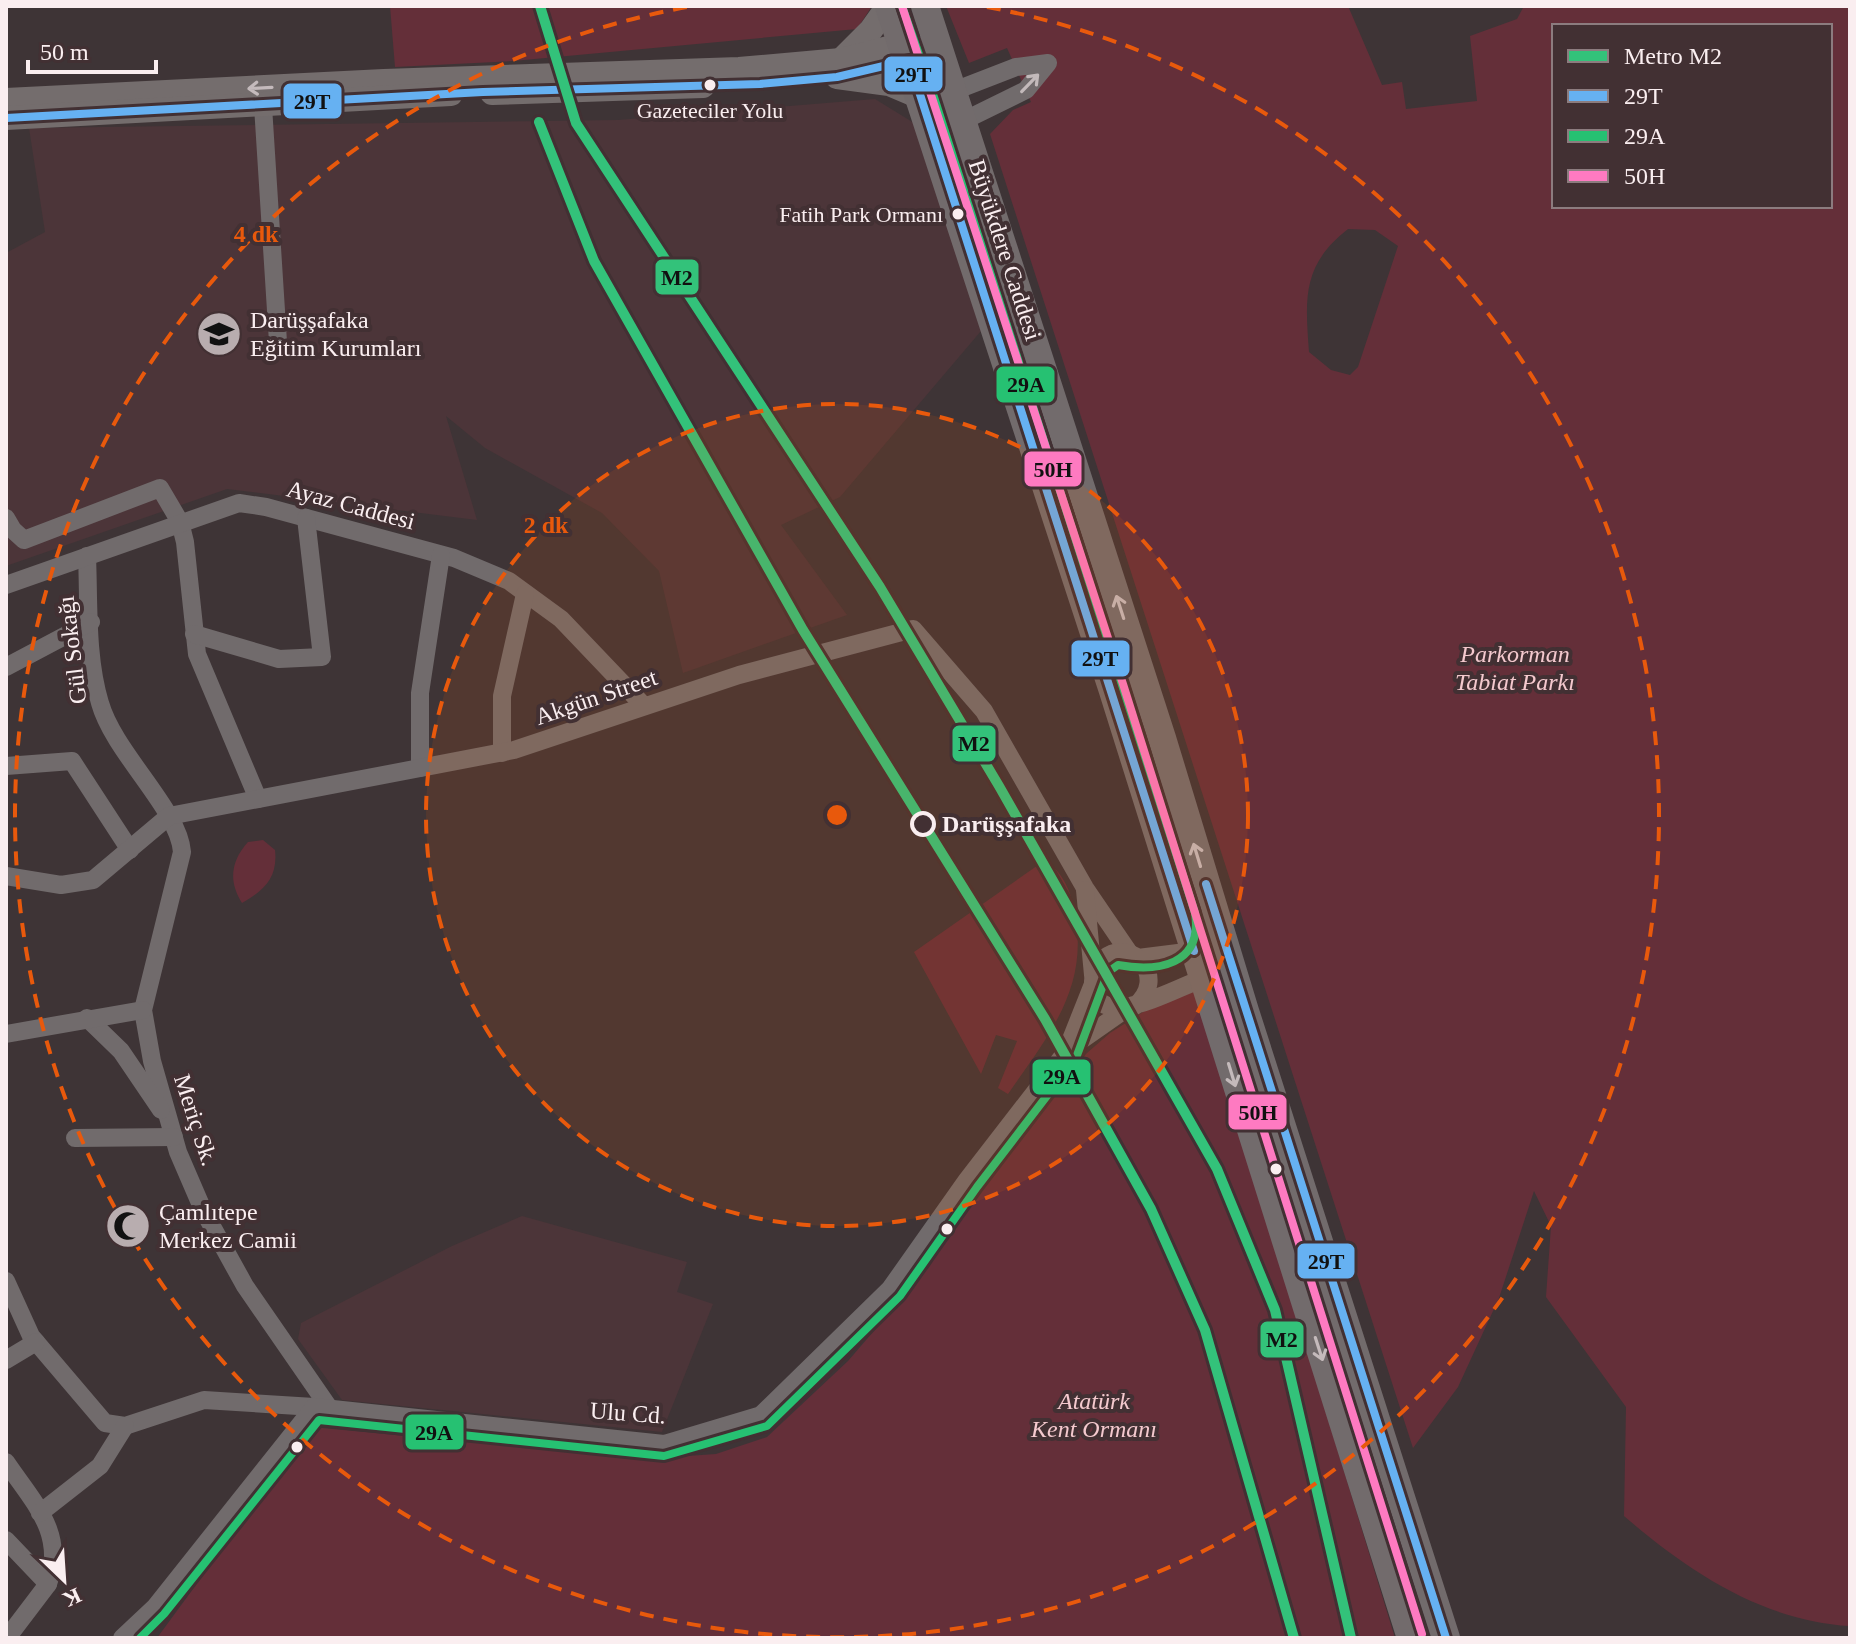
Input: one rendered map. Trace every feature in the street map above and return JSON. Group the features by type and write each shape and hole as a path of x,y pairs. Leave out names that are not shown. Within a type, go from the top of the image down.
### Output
{"main road":[{"name":"Büyükdere Caddesi","path":"889,6 954,91 1446,1638"},
{"path":"839,68 889,6"},
{"name":"Büyükdere Caddesi","path":"925,6 918,47 922,98 1182,943 1200,987 1411,1638"},
{"path":"6,118 483,92 760,84 839,68 918,47 951,122 968,134"},
{"path":"6,100 384,81 839,68 922,98"},
{"path":"1182,943 1228,957 1200,987"}],"street":[{"path":"954,91 1016,67 1048,63 1026,90 968,134"},
{"path":"263,106 278,342"},
{"path":"6,518 24,540 160,488 180,522 185,542 197,654 258,799"},
{"name":"Ayaz Caddesi","path":"6,585 239,503 441,555 509,581 561,619 644,706"},
{"path":"194,634 279,659 322,657 306,518"},
{"path":"420,768 420,693 441,555"},
{"name":"Gül Sokağı","path":"87,556 100,703 125,757 169,816"},
{"path":"502,753 502,696 525,594"},
{"path":"6,667 91,622"},
{"name":"Akgün Street","path":"169,816 502,753 739,675 913,629 984,711 1085,888 1134,956"},
{"path":"6,766 72,761 130,850"},
{"path":"6,876 61,885 93,880 169,816"},
{"name":"Meriç Sk.","path":"169,816 181,840 182,852 143,1010 152,1061 172,1130 203,1210 245,1286 322,1408"},
{"name":"Akgün Street","path":"1085,888 1093,980"},
{"path":"1134,956 1145,965 1149,983 1142,1000 1130,1007 1117,1009 1100,1001 1093,980 1097,966 1111,954 1134,956 1182,943"},
{"name":"Ulu Cd.","path":"125,1426 204,1400 322,1408 664,1444 761,1415 890,1289 967,1180 1066,1052 1093,980"},
{"name":"Ulu Cd.","path":"1066,1052 1130,1007 1200,987"},
{"path":"6,1034 143,1010"},
{"path":"75,1138 172,1130 121,1051 87,1018"},
{"path":"6,1281 36,1342 105,1423 125,1426 100,1466 40,1513"},
{"path":"6,1360 36,1342"},
{"path":"122,1638 155,1607 322,1408"},
{"path":"6,1462 40,1513 56,1552 48,1584 7,1638"},
{"path":"6,1540 48,1584"}],"shaded area":[{"path":"875,99 914,123 981,331 840,497 781,525 847,615 683,673 659,571 602,513 485,448 446,416 477,520 227,489 6,566 6,253 45,232 29,128 618,120"},
{"path":"522,1216 687,1262 677,1292 713,1304 662,1432 342,1400 298,1339 301,1323 452,1246"}],"green space":[{"path":"390,6 872,6 857,29 513,61 395,67"},
{"name":"Parkorman Tabiat Parkı","path":"946,6 1348,6 1382,85 1402,82 1406,109 1477,101 1470,36 1517,19 1524,6 1850,6 1850,1626 1787,1615 1757,1604 1701,1574 1624,1516 1626,1407 1546,1297 1551,1226 1534,1191 1499,1298 1458,1387 1413,1448 990,134 1013,110 1031,102 1007,48 969,63","holes":["1348,229 1375,230 1398,246 1358,367 1350,375 1331,370 1309,352 1307,299 1314,270 1333,242"]},
{"path":"263,840 275,850 272,875 263,888 242,903 233,879 235,864 248,842"},
{"path":"1044,861 1059,874 1069,892 1077,933 1077,959 1064,1006 1008,1094 998,1088 1017,1041 996,1035 981,1074 914,952"},
{"name":"Atatürk Kent Ormanı","path":"1196,987 1395,1638 157,1638 312,1427 644,1459 716,1454 767,1437 848,1361 929,1267 981,1184 1031,1118 1087,1053 1110,1033 1151,1007"}],"metro line":[{"name":"M2","path":"540,6 576,123 880,587 999,786 1217,1169 1275,1310 1351,1638"},
{"name":"M2","path":"539,122 594,261 803,630 1045,1019 1151,1209 1205,1330 1294,1638"}],"transit line":[{"name":"29A","path":"140,1638 164,1614 319,1420 664,1456 767,1426 900,1296 977,1187 1076,1058 1108,972 1118,965 1162,966 1184,955 1192,944 1196,931 1195,913 933,94 902,6"},
{"name":"50H","path":"902,6 1123,684 1422,1634"},
{"name":"29T","path":"6,118 483,92 760,84 837,77 909,60 1194,951"},
{"name":"29T","path":"1206,884 1446,1638"}],"place":[{"name":"Gazeteciler Yolu","path":"710,85"},
{"name":"Fatih Park Ormanı","path":"958,214"},
{"name":"Darüşşafaka Eğitim Kurumları","path":"219,334"},
{"name":"Darüşşafaka","path":"923,824"},
{"name":"Çamlıtepe Merkez Camii","path":"128,1226"}]}
